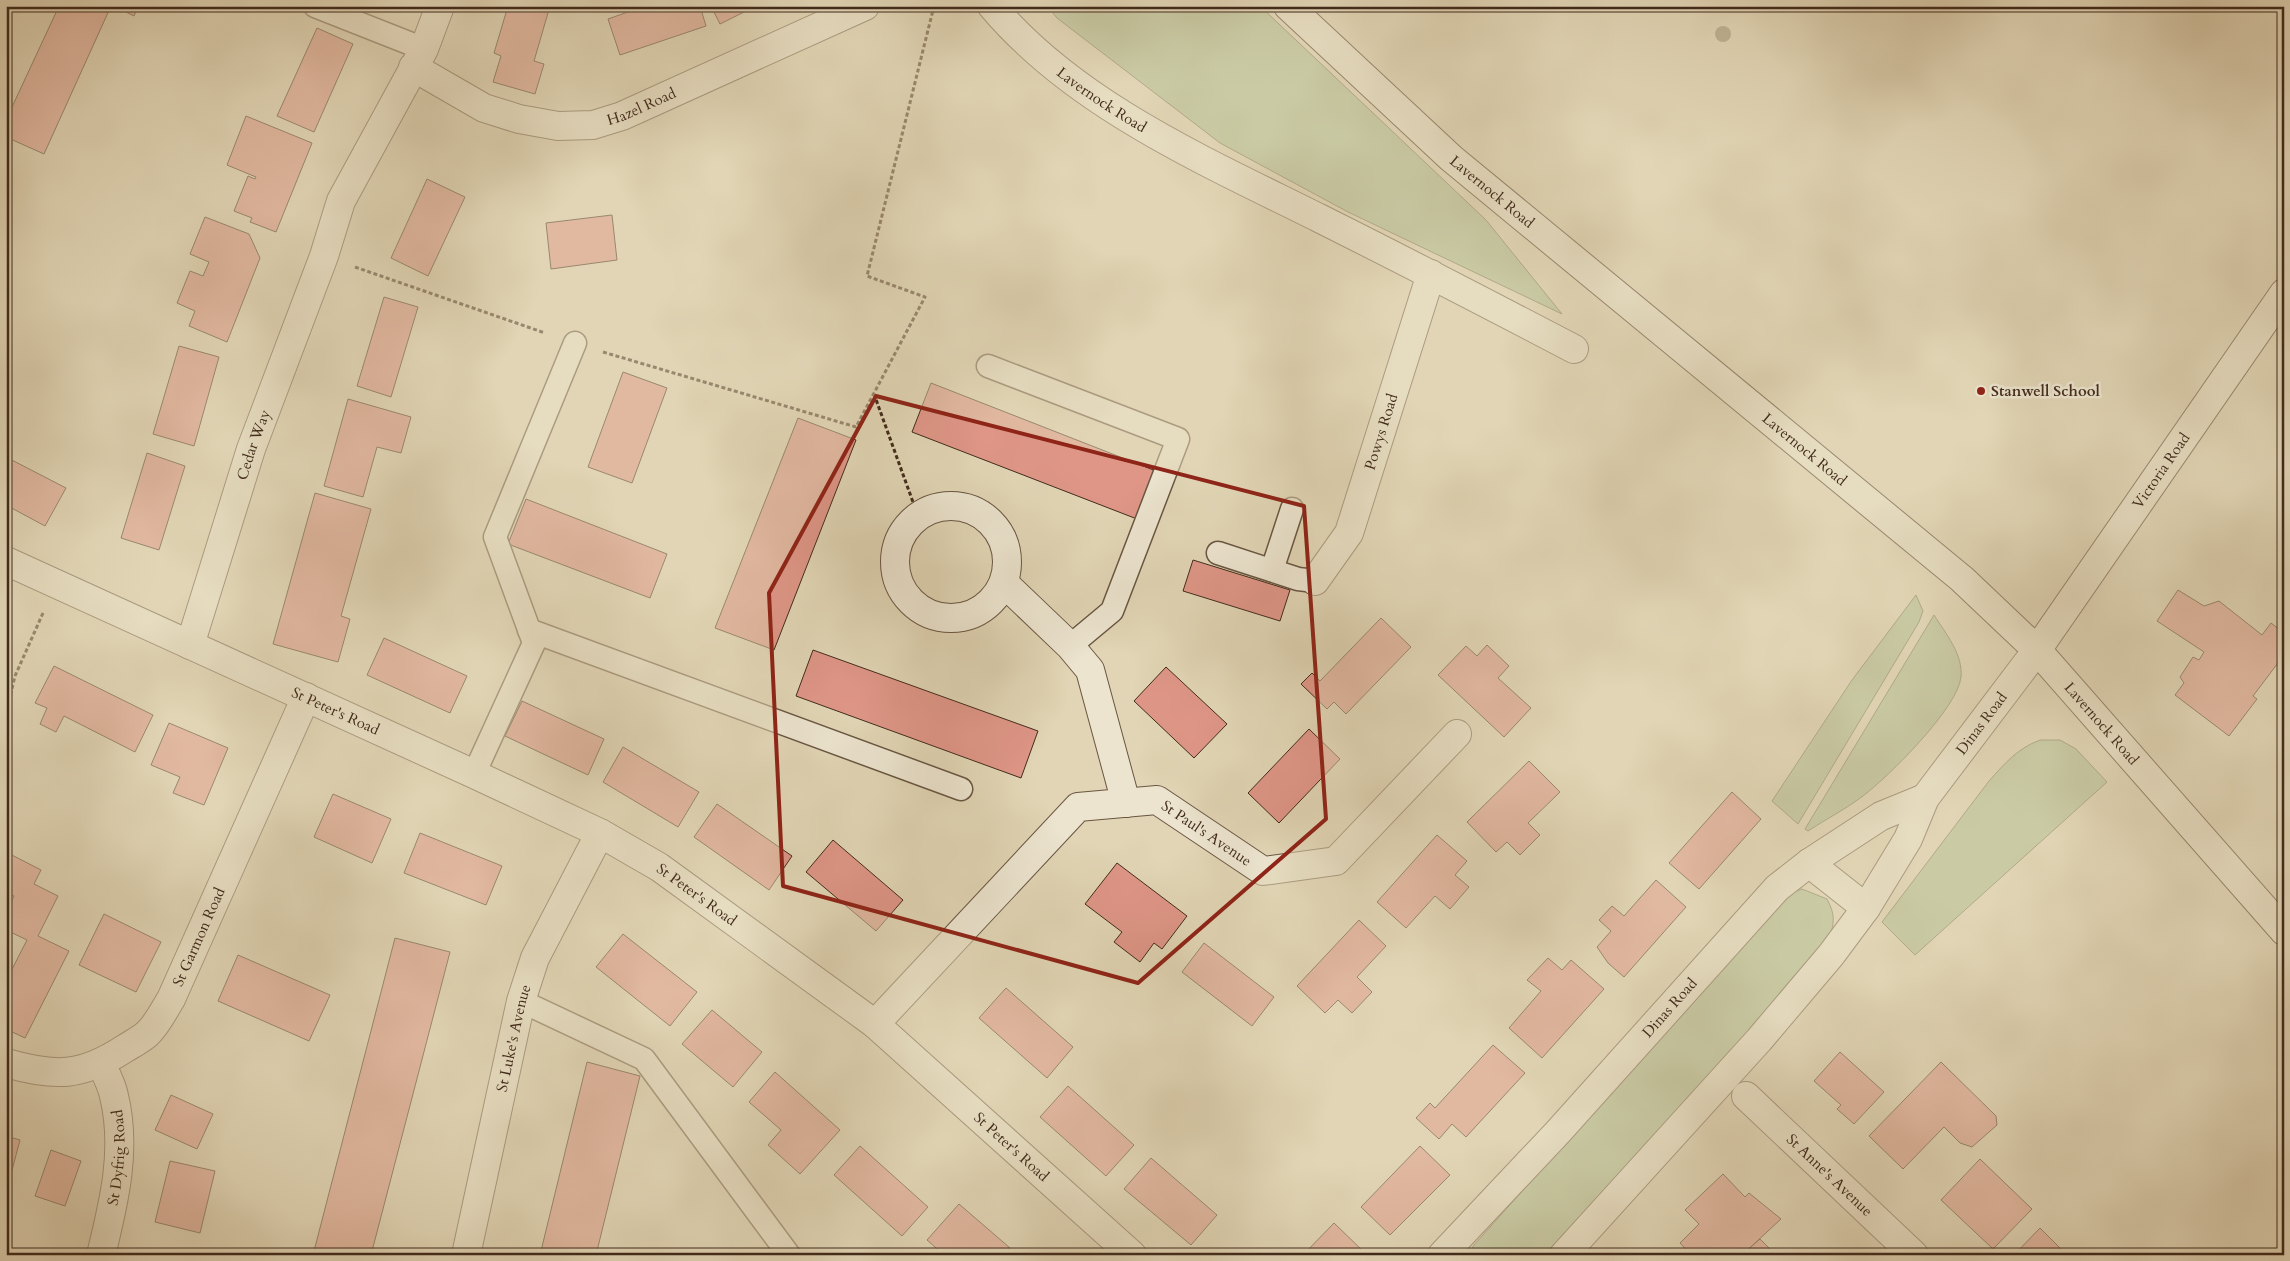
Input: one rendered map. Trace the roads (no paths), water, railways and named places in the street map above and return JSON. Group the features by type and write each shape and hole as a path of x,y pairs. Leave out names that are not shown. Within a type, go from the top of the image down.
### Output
{"street":[{"name":"Cedar Way","path":"190,645 252,449 324,256 341,201 419,58 440,6"},
{"name":"Hazel Road","path":"419,58 493,111 519,119 558,126 593,124 622,116 865,6"},
{"name":"Lavernock Road","path":"992,6 1053,65 1102,102 1244,180 1431,274 1574,349"},
{"name":"Lavernock Road","path":"1288,6 1451,158 1962,579 2038,650 2284,931"},
{"name":"Powys Road","path":"1315,581 1349,532 1431,274"},
{"name":"Victoria Road","path":"2038,650 2284,293"},
{"path":"953,506 970,509 986,518 999,531 1006,548 1008,566 1004,583 994,599 979,611 961,617 942,618 925,612 910,600 900,584 895,566 897,547 905,530 918,516 935,508 953,506"},
{"path":"6,561 190,645"},
{"path":"1004,583 1070,646 1090,670 1126,803"},
{"name":"St Peter's Road","path":"190,645 600,833 659,867 874,1024 1132,1255"},
{"name":"Dinas Road","path":"1564,1255 1759,1040 1831,955 1866,908 1908,839 1925,798 2038,650"},
{"name":"St Garmon Road","path":"6,1063 60,1073 80,1071 101,1064 148,1033 172,999 306,697"},
{"name":"St Paul's Avenue","path":"874,1024 1078,808 1157,800 1263,872 1336,861 1458,734"},
{"name":"Dinas Road","path":"1442,1255 1558,1132 1777,888 1808,863 1880,816 1925,798"},
{"name":"St Luke's Avenue","path":"466,1255 521,1001 535,958 600,833"},
{"path":"1808,863 1866,908"},
{"name":"St Dyfrig Road","path":"101,1064 114,1094 119,1129 120,1167 101,1255"},
{"name":"St Anne's Avenue","path":"1746,1096 1914,1255"}],"lane":[{"path":"315,6 419,58"},
{"path":"474,774 534,643 496,537 574,343"},
{"path":"988,366 1178,439 1112,611 1070,646"},
{"path":"1272,570 1292,510"},
{"path":"1218,553 1298,579 1315,581"},
{"path":"529,630 961,789"},
{"path":"521,1001 644,1059 789,1255"}],"place":[{"name":"Stanwell School","path":"1981,391"}]}
